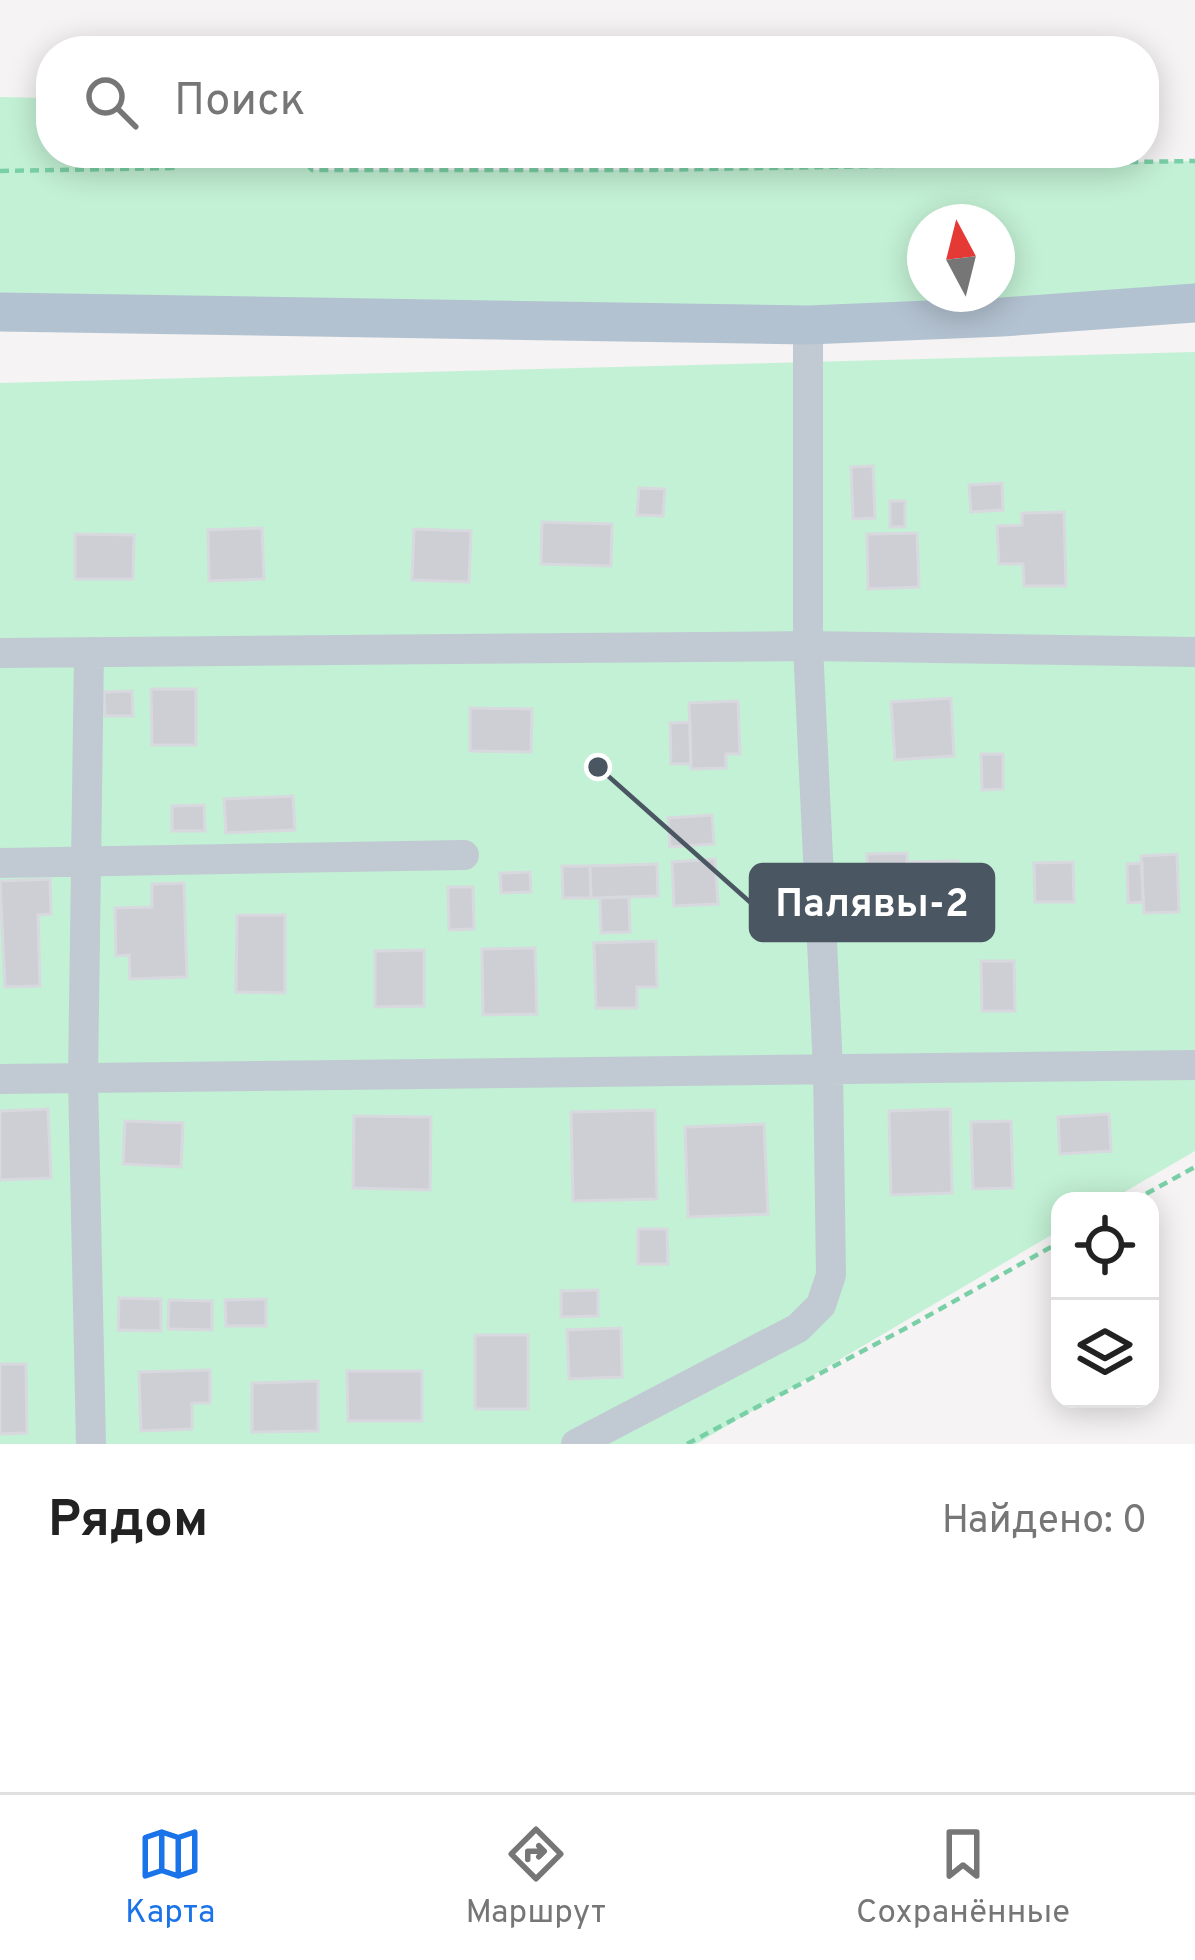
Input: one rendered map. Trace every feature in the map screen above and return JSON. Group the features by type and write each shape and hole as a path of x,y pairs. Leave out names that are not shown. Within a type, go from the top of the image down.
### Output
{"main road":[{"path":"0,312 808,325 1195,303"}],"street":[{"path":"576,1444 798,1328 821,1305 831,1275 828,1069 808,646 808,325"},
{"path":"0,653 808,646 1195,652"},
{"path":"88,652 82,1079 91,1444"},
{"path":"0,863 464,855"},
{"path":"0,1079 1195,1065"}],"path":[{"path":"1159,162 1195,161"},
{"path":"0,171 173,168"},
{"path":"310,168 767,168"},
{"path":"1149,1192 1195,1167"},
{"path":"687,1444 1051,1247"}],"green space":[{"path":"0,97 36,98 36,168 1159,168 1159,162 1195,161 1195,303 1015,304 1015,204 907,204 907,305 0,312"},
{"path":"1195,352 1195,1151 1124,1192 1051,1192 1051,1235 696,1444 0,1444 0,383"}],"building":[{"path":"873,466 875,518 853,519 851,467"},
{"path":"1002,483 1003,510 971,512 969,485"},
{"path":"639,488 665,489 663,516 637,515"},
{"path":"890,501 905,501 905,527 890,527"},
{"path":"1064,512 1066,586 1024,586 1023,564 999,564 997,526 1022,525 1022,513"},
{"path":"542,522 612,524 611,566 541,564"},
{"path":"262,528 264,579 209,581 208,530"},
{"path":"414,529 471,531 469,582 412,580"},
{"path":"917,533 919,587 868,589 867,534"},
{"path":"75,534 134,535 133,579 75,579"},
{"path":"151,689 196,689 196,745 152,745"},
{"path":"132,691 133,716 105,716 104,692"},
{"path":"951,698 954,756 895,760 891,702"},
{"path":"738,701 740,754 726,754 726,768 691,769 689,703"},
{"path":"470,708 532,709 531,752 470,751"},
{"path":"690,722 691,764 671,764 670,723"},
{"path":"981,754 1003,754 1003,789 982,790"},
{"path":"293,796 295,830 226,833 224,799"},
{"path":"204,805 205,831 172,831 172,806"},
{"path":"712,815 714,844 670,847 668,818"},
{"path":"907,853 908,901 867,902 867,854"},
{"path":"1177,854 1179,912 1144,913 1141,856"},
{"path":"715,859 718,904 674,906 672,862"},
{"path":"958,861 958,890 907,891 907,862"},
{"path":"1073,862 1074,902 1035,902 1034,863"},
{"path":"1142,863 1143,902 1128,903 1127,864"},
{"path":"657,864 658,896 591,898 590,866"},
{"path":"562,866 590,866 591,898 563,898"},
{"path":"530,872 531,892 501,893 500,873"},
{"path":"50,879 51,914 38,915 40,986 5,987 0,881"},
{"path":"184,883 187,977 130,979 129,955 116,956 115,908 152,907 152,884"},
{"path":"448,887 473,887 474,929 449,930"},
{"path":"629,897 630,932 601,933 600,898"},
{"path":"237,915 285,915 285,993 236,992"},
{"path":"656,941 657,987 637,987 637,1008 596,1008 594,943"},
{"path":"535,948 537,1014 483,1015 482,949"},
{"path":"424,950 424,1006 375,1007 375,951"},
{"path":"981,961 1014,961 1015,1011 982,1011"},
{"path":"48,1109 51,1178 0,1180 0,1111"},
{"path":"950,1109 952,1193 891,1195 889,1111"},
{"path":"655,1110 657,1199 573,1201 571,1112"},
{"path":"1109,1114 1111,1151 1060,1154 1058,1117"},
{"path":"354,1116 431,1117 430,1190 353,1188"},
{"path":"125,1121 183,1123 181,1167 123,1164"},
{"path":"1011,1121 1013,1188 973,1189 971,1122"},
{"path":"764,1124 768,1214 688,1217 685,1127"},
{"path":"638,1229 667,1229 668,1264 638,1264"},
{"path":"598,1290 598,1316 561,1317 561,1291"},
{"path":"119,1298 161,1299 161,1331 118,1330"},
{"path":"266,1299 266,1326 226,1326 225,1300"},
{"path":"169,1300 212,1301 212,1330 168,1329"},
{"path":"621,1328 622,1377 569,1379 567,1330"},
{"path":"475,1335 528,1335 528,1409 475,1409"},
{"path":"0,1364 26,1364 27,1433 0,1434"},
{"path":"210,1370 210,1403 192,1403 192,1429 141,1431 139,1372"},
{"path":"347,1371 422,1371 422,1421 348,1421"},
{"path":"318,1381 318,1431 252,1432 252,1383"}],"place":[{"name":"Палявы-2","path":"598,767"}]}
